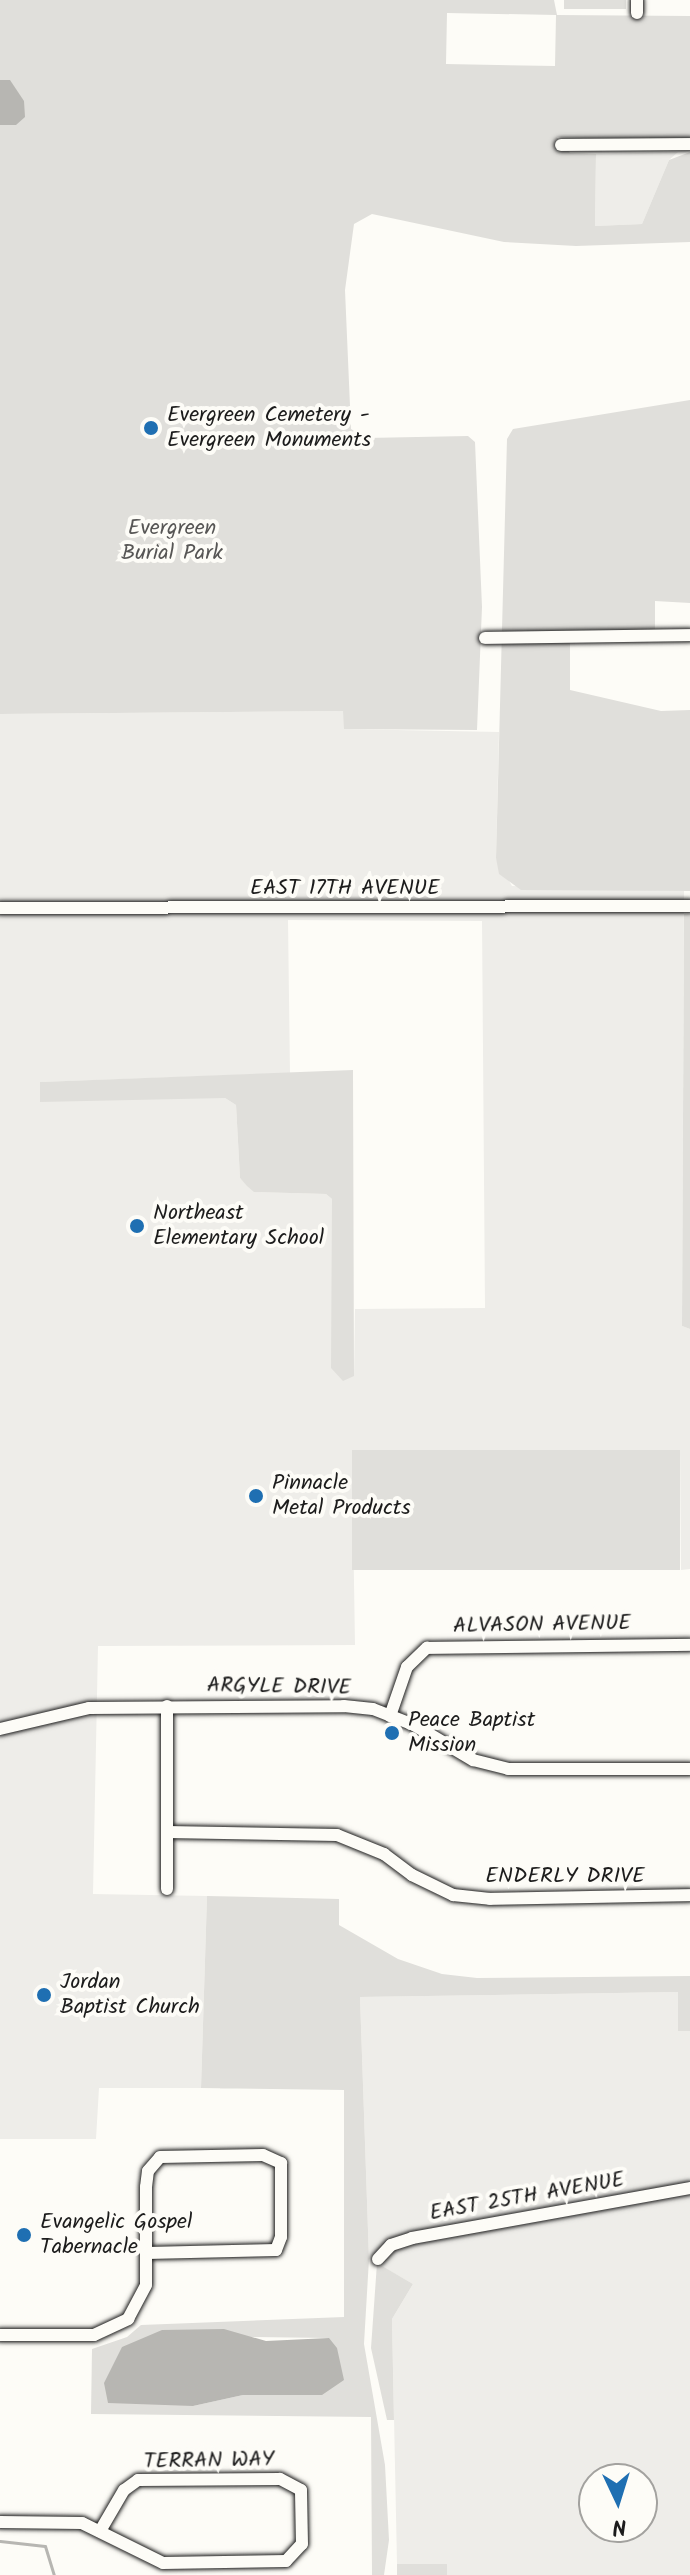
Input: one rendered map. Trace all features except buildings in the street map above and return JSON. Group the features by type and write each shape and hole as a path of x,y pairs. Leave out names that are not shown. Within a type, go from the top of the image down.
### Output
{"street":[{"path":"561,145 690,144"},
{"path":"485,638 690,635"},
{"name":"EAST 17TH AVENUE","path":"0,908 690,906"},
{"name":"ALVASON AVENUE","path":"390,1716 407,1667 427,1648 690,1645"},
{"path":"167,1706 167,1889"},
{"name":"ARGYLE DRIVE","path":"0,1729 89,1708 344,1706 390,1716 473,1760 508,1769 690,1769"},
{"name":"ENDERLY DRIVE","path":"167,1832 337,1835 384,1854 412,1875 453,1895 490,1899 690,1895"},
{"path":"0,2335 94,2335 118,2327 135,2313 144,2294 146,2187 152,2163 181,2153 276,2157 282,2170 280,2245 267,2252 147,2253"},
{"name":"EAST 25TH AVENUE","path":"378,2259 391,2245 412,2238 690,2188"},
{"name":"TERRAN WAY","path":"280,2479 296,2484 301,2490 303,2522 297,2554 286,2561 163,2563 100,2531 124,2490 138,2480 280,2479"},
{"path":"0,2522 72,2522 100,2531"}],"shaded area":[{"path":"0,80 10,80 24,101 25,117 16,125 0,125"},
{"path":"678,152 669,160 642,224 595,226 596,154"},
{"path":"344,711 345,729 499,732 496,858 512,886 684,891 682,1326 690,1329 690,1569 681,1570 680,1450 352,1456 355,1645 98,1646 93,1894 207,1896 201,2088 99,2088 96,2139 0,2139 0,714","holes":["288,920 482,921 485,1308 355,1309 354,1376 332,1199 326,1194 255,1192 240,1178 236,1105 225,1098 40,1082 290,1073"]},
{"path":"678,1992 678,2031 690,2031 690,2575 447,2575 446,2564 397,2564 392,2319 413,2284 369,2259 360,1997"},
{"path":"224,2329 266,2341 329,2338 337,2348 344,2380 322,2395 243,2395 193,2406 108,2403 104,2383 122,2347 162,2330"}],"green space":[{"name":"Evergreen Burial Park","path":"0,0 554,0 557,15 690,16 690,142 557,137 570,153 596,154 595,226 642,224 669,160 690,152 690,242 576,246 504,242 372,214 354,224 345,290 351,429 366,438 468,436 475,442 482,607 477,730 344,729 343,711 0,714","holes":["447,13 556,15 555,66 446,64"]},
{"path":"564,0 626,0 626,9 564,9"},
{"path":"690,400 690,603 655,601 655,631 570,641 570,690 661,711 690,710 690,891 521,890 499,874 496,858 507,439 513,429"},
{"path":"684,914 690,914 690,1329 682,1326"},
{"path":"353,1070 354,1376 343,1381 331,1368 332,1199 326,1194 254,1192 247,1186 240,1178 236,1105 225,1098 40,1102 40,1082"},
{"path":"352,1450 680,1450 680,1570 352,1570"},
{"path":"207,1896 339,1899 339,1925 398,1959 442,1974 477,1978 690,1976 690,2031 678,2031 678,1992 360,1997 369,2259 364,2344 385,2465 389,2540 384,2575 372,2575 371,2417 91,2414 92,2349 127,2337 141,2325 344,2317 344,2090 201,2088","holes":["250,2337 328,2338 322,2395 243,2395 193,2406"]},
{"path":"377,2263 413,2284 392,2319 394,2420 387,2420 371,2348"},
{"path":"397,2564 447,2564 447,2575 397,2575"}],"waterway":[{"path":"0,2541 45,2546 54,2575"}],"place":[{"name":"Evergreen Cemetery - Evergreen Monuments","path":"151,428"},
{"name":"Northeast Elementary School","path":"137,1226"},
{"name":"Pinnacle Metal Products","path":"256,1496"},
{"name":"Peace Baptist Mission","path":"392,1733"},
{"name":"Jordan Baptist Church","path":"44,1995"},
{"name":"Evangelic Gospel Tabernacle","path":"24,2235"}]}
